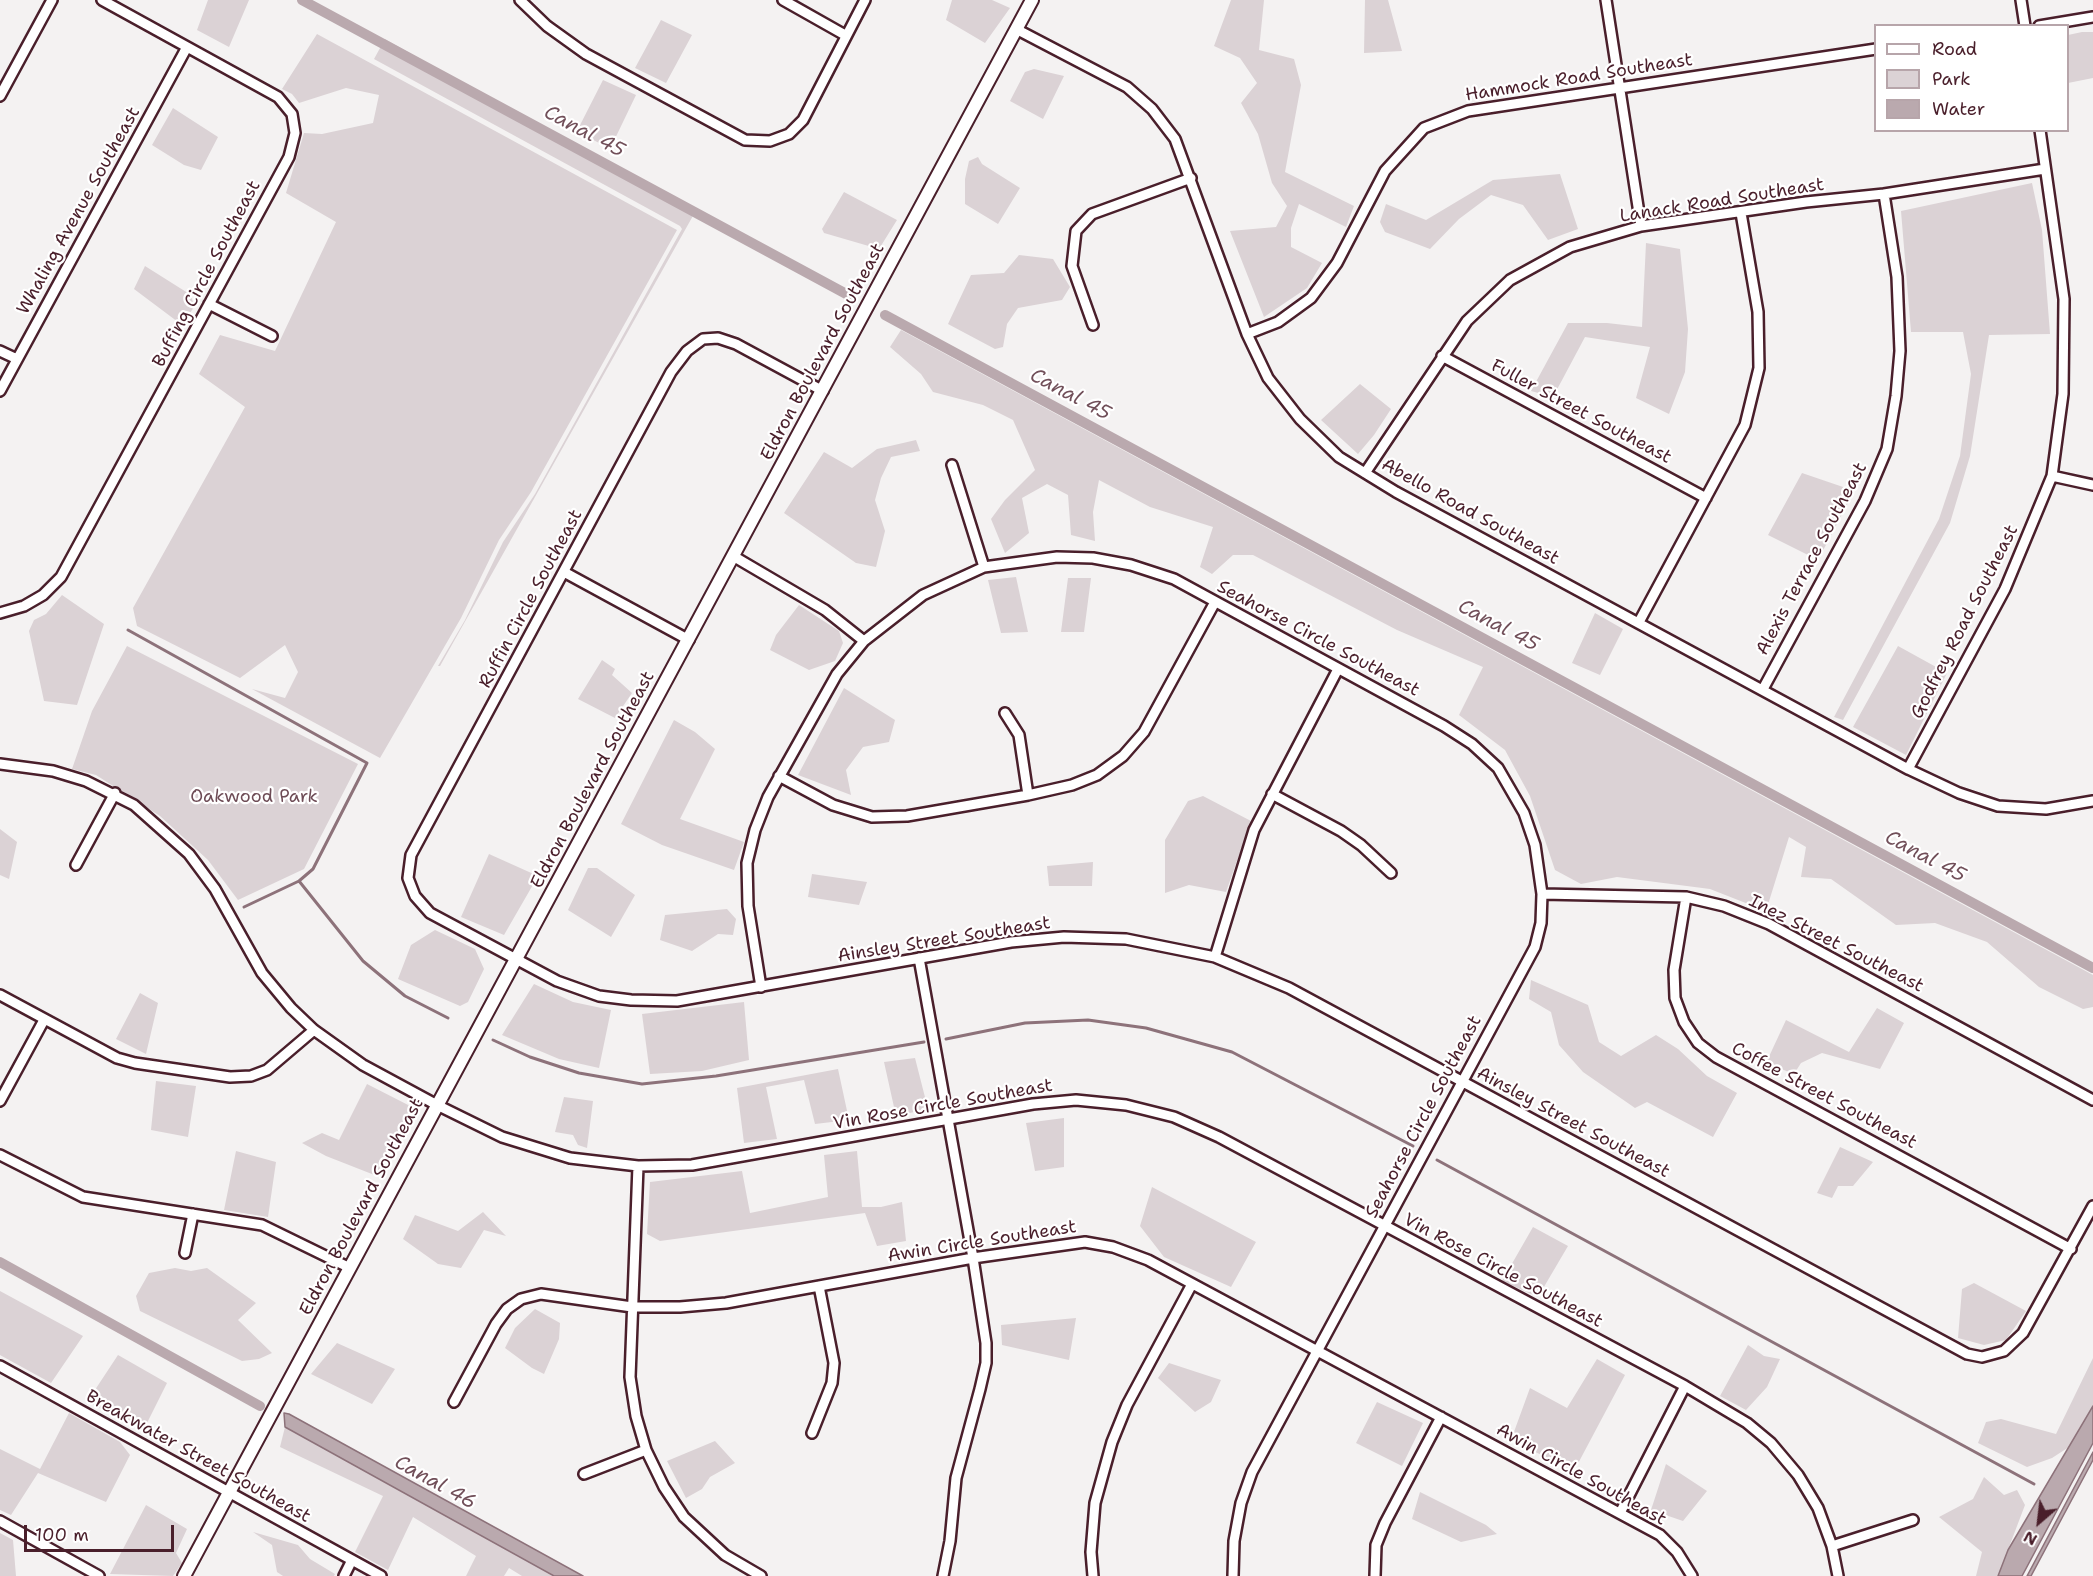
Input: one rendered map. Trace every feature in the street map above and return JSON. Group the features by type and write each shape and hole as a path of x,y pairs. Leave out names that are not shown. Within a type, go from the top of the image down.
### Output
{"street":[{"path":"0,96 52,0"},
{"name":"Buffing Circle Southeast","path":"0,613 24,606 43,595 61,577 289,157 295,133 292,114 278,97 102,0"},
{"path":"520,0 547,26 586,54 744,140 770,141 789,134 803,120 865,0"},
{"path":"783,0 846,35"},
{"name":"Eldron Boulevard Southeast","path":"184,1576 227,1492 517,959 1032,0"},
{"path":"1606,0 1641,226"},
{"path":"2021,0 2025,24"},
{"path":"2051,24 2093,17"},
{"name":"Abello Road Southeast","path":"1016,29 1127,87 1152,109 1175,139 1247,334 1268,378 1300,419 1339,457 1908,769 1959,793 1998,806 2046,809 2093,801"},
{"name":"Whaling Avenue Southeast","path":"0,391 187,47"},
{"name":"Hammock Road Southeast","path":"1247,334 1278,322 1311,298 1337,263 1385,171 1424,128 1468,111 1618,86 1874,49"},
{"name":"Godfrey Road Southeast","path":"1908,769 2005,589 2052,476 2063,394 2064,299 2040,132"},
{"name":"Lanack Road Southeast","path":"1365,473 1467,321 1510,280 1570,247 1641,226 1806,202 1884,194 2045,169"},
{"path":"1093,325 1072,266 1076,231 1092,214 1191,178"},
{"name":"Alexis Terrace Southeast","path":"1763,689 1865,501 1887,450 1896,396 1900,351 1897,277 1884,194"},
{"path":"1639,622 1745,425 1759,368 1758,312 1741,213"},
{"path":"209,304 272,336"},
{"name":"Ruffin Circle Southeast","path":"517,959 430,913 415,896 408,878 411,855 671,372 687,351 703,339 718,338 736,344 823,391"},
{"path":"0,351 17,360"},
{"name":"Fuller Street Southeast","path":"1442,356 1706,498"},
{"path":"952,465 984,567"},
{"path":"2052,476 2093,485"},
{"path":"733,556 825,610 864,641"},
{"name":"Seahorse Circle Southeast","path":"761,987 748,906 747,863 755,830 779,776 837,674 864,641 923,596 984,567 1019,560 1057,557 1093,558 1131,565 1174,579 1473,744 1497,768 1524,813 1535,845 1542,894 1541,923 1535,947 1317,1352"},
{"path":"564,572 689,640"},
{"path":"779,776 833,805 872,817 907,816 1072,785 1097,775 1124,756 1144,732 1215,602"},
{"path":"1215,957 1254,830 1338,669"},
{"path":"1005,713 1019,735 1028,795"},
{"name":"Vin Rose Circle Southeast","path":"0,764 53,771 86,780 115,793 152,820 189,854 215,890 262,973 291,1008 314,1030 363,1065 437,1105 502,1137 570,1158 638,1166 692,1165 1033,1104 1076,1100 1126,1105 1174,1117 1219,1137 1685,1386 1747,1422 1771,1443 1803,1483 1818,1508 1832,1546 1838,1576"},
{"path":"76,866 115,793"},
{"path":"1272,794 1341,831 1361,845 1391,873"},
{"name":"Inez Street Southeast","path":"1542,894 1686,897 1724,906 1768,924 2093,1100"},
{"name":"Coffee Street Southeast","path":"1686,897 1674,970 1675,998 1684,1022 1698,1043 1716,1057 2071,1249"},
{"name":"Ainsley Street Southeast","path":"517,959 557,981 599,996 631,1000 677,1001 1011,942 1064,937 1126,939 1215,957 1289,988 1967,1354 1982,1358 2004,1352 2024,1333 2071,1249"},
{"path":"919,958 986,1343 986,1364 956,1478 950,1541 943,1576"},
{"path":"0,995 117,1058 135,1063 230,1077 251,1076 267,1070 314,1030"},
{"path":"0,1101 44,1020"},
{"path":"0,1155 83,1197 262,1224 350,1268"},
{"path":"638,1166 630,1377 636,1416 646,1450 664,1487 684,1517 725,1555 761,1576"},
{"path":"2071,1249 2093,1206"},
{"path":"185,1253 193,1214"},
{"name":"Awin Circle Southeast","path":"454,1402 496,1324 507,1309 521,1299 541,1294 632,1307 726,1303 973,1258 1085,1242 1113,1247 1148,1260 1660,1535 1677,1552 1692,1576"},
{"path":"1093,1576 1091,1552 1095,1503 1112,1442 1127,1405 1192,1284"},
{"path":"812,1433 832,1383 834,1363 819,1286"},
{"path":"1233,1576 1234,1541 1241,1503 1252,1472 1317,1352"},
{"name":"Breakwater Street Southeast","path":"0,1366 381,1576"},
{"path":"1620,1513 1685,1386"},
{"path":"1375,1576 1376,1545 1385,1523 1441,1417"},
{"path":"584,1474 646,1450"},
{"path":"1832,1546 1912,1520"},
{"path":"0,1521 99,1576"},
{"path":"344,1576 352,1560"}],"green space":[{"path":"208,0 249,0 229,47 197,30"},
{"path":"952,0 992,0 1010,8 985,43 946,20"},
{"path":"1231,0 1264,0 1259,50 1294,59 1301,85 1285,172 1354,206 1346,227 1299,204 1291,228 1291,247 1322,263 1307,288 1264,317 1230,231 1276,227 1287,206 1272,183 1258,134 1241,103 1257,83 1240,58 1214,46"},
{"path":"1365,0 1388,0 1402,51 1364,53"},
{"path":"661,20 692,35 666,83 635,68"},
{"path":"2093,32 2093,78 2069,83 2069,35"},
{"path":"317,34 677,230 531,492 499,540 461,618 380,758 252,689 285,698 298,672 285,645 240,678 137,626 133,608 245,407 199,374 220,335 275,351 336,222 286,193 304,133 322,134 373,123 379,95 346,88 299,103 292,94 282,89"},
{"path":"385,39 694,214 440,666 438,666 465,620 503,542 535,494 682,229 374,59"},
{"path":"1034,69 1064,76 1043,119 1010,101 1025,72"},
{"path":"603,80 636,95 610,149 577,131"},
{"path":"173,108 218,137 201,170 184,165 152,145"},
{"path":"978,157 982,164 1020,188 998,224 965,204 965,179 969,161"},
{"path":"1560,174 1578,229 1548,240 1523,205 1491,195 1459,219 1430,249 1385,232 1380,222 1386,204 1426,220 1493,180"},
{"path":"2032,183 2042,230 2050,334 1989,335 1970,456 1950,523 1843,720 1834,717 1939,519 1960,456 1971,374 1963,332 1911,332 1901,211"},
{"path":"844,192 897,220 879,249 824,233 822,229"},
{"path":"1646,243 1680,249 1688,329 1685,372 1669,414 1636,398 1650,347 1585,337 1553,397 1531,391 1568,323 1607,323 1642,327"},
{"path":"1019,255 1053,259 1070,287 1062,300 1018,308 1007,324 1003,347 995,349 948,324 971,275 1004,273"},
{"path":"145,266 191,295 194,307 182,325 134,289"},
{"path":"901,330 2093,975 2093,1007 2083,1009 2039,987 1987,942 1935,923 1896,925 1831,879 1801,877 1806,847 1789,837 1766,911 1710,889 1617,877 1581,884 1555,870 1530,796 1505,750 1459,715 1483,667 1397,630 1253,555 1233,555 1212,574 1200,567 1213,527 1150,507 1099,480 1093,512 1095,541 1071,535 1068,495 1047,484 1022,498 1029,533 1005,553 991,519 1005,500 1035,470 1013,420 983,405 933,392 921,374 890,347"},
{"path":"1360,384 1391,409 1358,454 1321,420"},
{"path":"916,440 920,451 891,457 881,478 875,500 885,531 876,567 856,563 784,513 824,452 852,468 877,449"},
{"path":"1802,473 1846,488 1848,503 1818,560 1768,535"},
{"path":"1016,577 1028,632 1001,633 988,580"},
{"path":"1068,578 1091,578 1084,632 1061,632"},
{"path":"62,595 104,624 77,705 44,701 29,631 34,620 46,614"},
{"path":"799,605 839,631 843,643 835,661 809,670 770,650 776,635"},
{"path":"1595,613 1623,629 1600,675 1572,663"},
{"name":"Oakwood Park","path":"127,646 358,764 304,869 238,900 208,860 160,816 96,775 72,769 92,711"},
{"path":"1898,646 1947,673 1906,755 1853,727"},
{"path":"602,660 615,669 612,675 632,693 615,718 578,699"},
{"path":"844,688 895,720 889,742 863,747 846,770 851,795 798,775"},
{"path":"674,720 695,732 715,749 680,819 744,842 734,870 662,845 621,824"},
{"path":"1203,796 1251,821 1226,892 1189,885 1165,893 1165,840 1188,801"},
{"path":"0,829 17,842 9,879 0,875"},
{"path":"489,854 538,876 504,935 461,917"},
{"path":"1093,862 1092,886 1049,886 1047,866"},
{"path":"588,868 597,868 635,895 611,937 568,910"},
{"path":"812,874 867,882 859,905 808,897"},
{"path":"727,909 736,919 733,935 718,934 692,951 660,940 665,915"},
{"path":"435,930 475,949 484,969 468,1002 460,1006 398,979 411,945"},
{"path":"1531,980 1588,1005 1599,1042 1621,1056 1656,1035 1678,1049 1707,1076 1737,1093 1713,1137 1647,1102 1635,1108 1583,1072 1559,1045 1551,1012 1529,999"},
{"path":"534,984 573,1002 611,1010 599,1068 559,1059 502,1035"},
{"path":"140,993 158,1003 146,1054 116,1039"},
{"path":"744,1002 749,1060 702,1071 650,1074 642,1014"},
{"path":"1877,1008 1904,1023 1880,1069 1822,1053 1801,1063 1794,1074 1766,1063 1786,1020 1849,1052"},
{"path":"915,1058 928,1109 896,1116 884,1062"},
{"path":"838,1069 849,1120 815,1124 804,1080 766,1087 777,1139 744,1143 737,1088"},
{"path":"156,1081 196,1086 188,1137 151,1130"},
{"path":"367,1084 414,1108 377,1176 326,1156 302,1143 322,1133 339,1140"},
{"path":"564,1097 593,1101 587,1148 578,1145 573,1135 555,1132"},
{"path":"1064,1118 1064,1167 1035,1171 1026,1123"},
{"path":"1840,1147 1873,1162 1853,1186 1838,1186 1832,1198 1817,1193"},
{"path":"236,1151 276,1162 268,1217 224,1210"},
{"path":"857,1151 862,1207 881,1207 902,1202 906,1241 877,1246 865,1213 660,1241 647,1234 650,1182 742,1171 750,1213 828,1197 824,1155"},
{"path":"1152,1187 1256,1242 1231,1287 1164,1257 1140,1226"},
{"path":"483,1212 506,1236 484,1230 461,1268 438,1264 403,1239 415,1215 458,1231"},
{"path":"1533,1227 1568,1246 1538,1297 1502,1281"},
{"path":"175,1268 191,1271 207,1268 256,1303 238,1320 272,1353 259,1359 242,1361 140,1311 136,1296 149,1273"},
{"path":"1974,1283 2026,1311 2006,1340 1984,1345 1958,1338 1962,1289"},
{"path":"0,1291 83,1336 51,1383 0,1355"},
{"path":"535,1309 560,1323 559,1339 544,1374 505,1348 515,1328"},
{"path":"1076,1318 1069,1360 1002,1345 1001,1325"},
{"path":"337,1343 395,1369 372,1404 311,1374"},
{"path":"1748,1345 1764,1356 1780,1359 1767,1387 1746,1410 1720,1396"},
{"path":"118,1355 167,1383 144,1429 87,1402"},
{"path":"2093,1358 2093,1406 2069,1447 2052,1458 2027,1467 1978,1443 1986,1422 2001,1419 2056,1434"},
{"path":"1597,1359 1625,1375 1574,1471 1511,1440 1530,1388 1567,1408"},
{"path":"1169,1363 1221,1380 1211,1402 1195,1412 1158,1378"},
{"path":"1377,1402 1423,1423 1402,1466 1356,1443"},
{"path":"69,1413 120,1442 130,1455 106,1502 38,1473 11,1515 0,1510 0,1449 40,1469"},
{"path":"285,1427 554,1576 522,1576 509,1568 504,1576 466,1576 476,1556 413,1517 388,1570 355,1552 383,1496 280,1447"},
{"path":"715,1441 735,1463 710,1477 702,1489 686,1498 667,1461"},
{"path":"1666,1464 1707,1491 1683,1521 1651,1510"},
{"path":"1984,1477 2004,1495 2017,1490 2025,1505 1998,1576 1976,1576 1982,1552 1939,1517 1973,1499"},
{"path":"1420,1492 1486,1525 1497,1534 1461,1542 1412,1519"},
{"path":"146,1505 187,1529 176,1553 182,1563 173,1576 110,1574"},
{"path":"253,1532 298,1545 310,1559 335,1574 334,1576 283,1576 277,1572 272,1545"},
{"path":"0,1533 13,1540 16,1576 0,1576"}],"water":[{"path":"2093,1406 2093,1443 2022,1576 1998,1576 2008,1550"},
{"path":"284,1413 583,1576 554,1576 285,1427"},
{"path":"2093,1452 2093,1460 2031,1576 2027,1576"}],"waterway":[{"name":"Canal 45","path":"302,0 850,296"},
{"name":"Canal 45","path":"885,315 2093,968"},
{"path":"128,630 367,763 313,869 299,881 244,907"},
{"path":"299,881 363,961 405,996 448,1018"},
{"path":"946,1039 1025,1023 1088,1020 1146,1028 1232,1052 1413,1146"},
{"path":"493,1040 530,1057 579,1073 642,1084 716,1076 924,1042"},
{"path":"1437,1160 2034,1484"},
{"name":"Canal 46","path":"0,1262 260,1406"}]}
